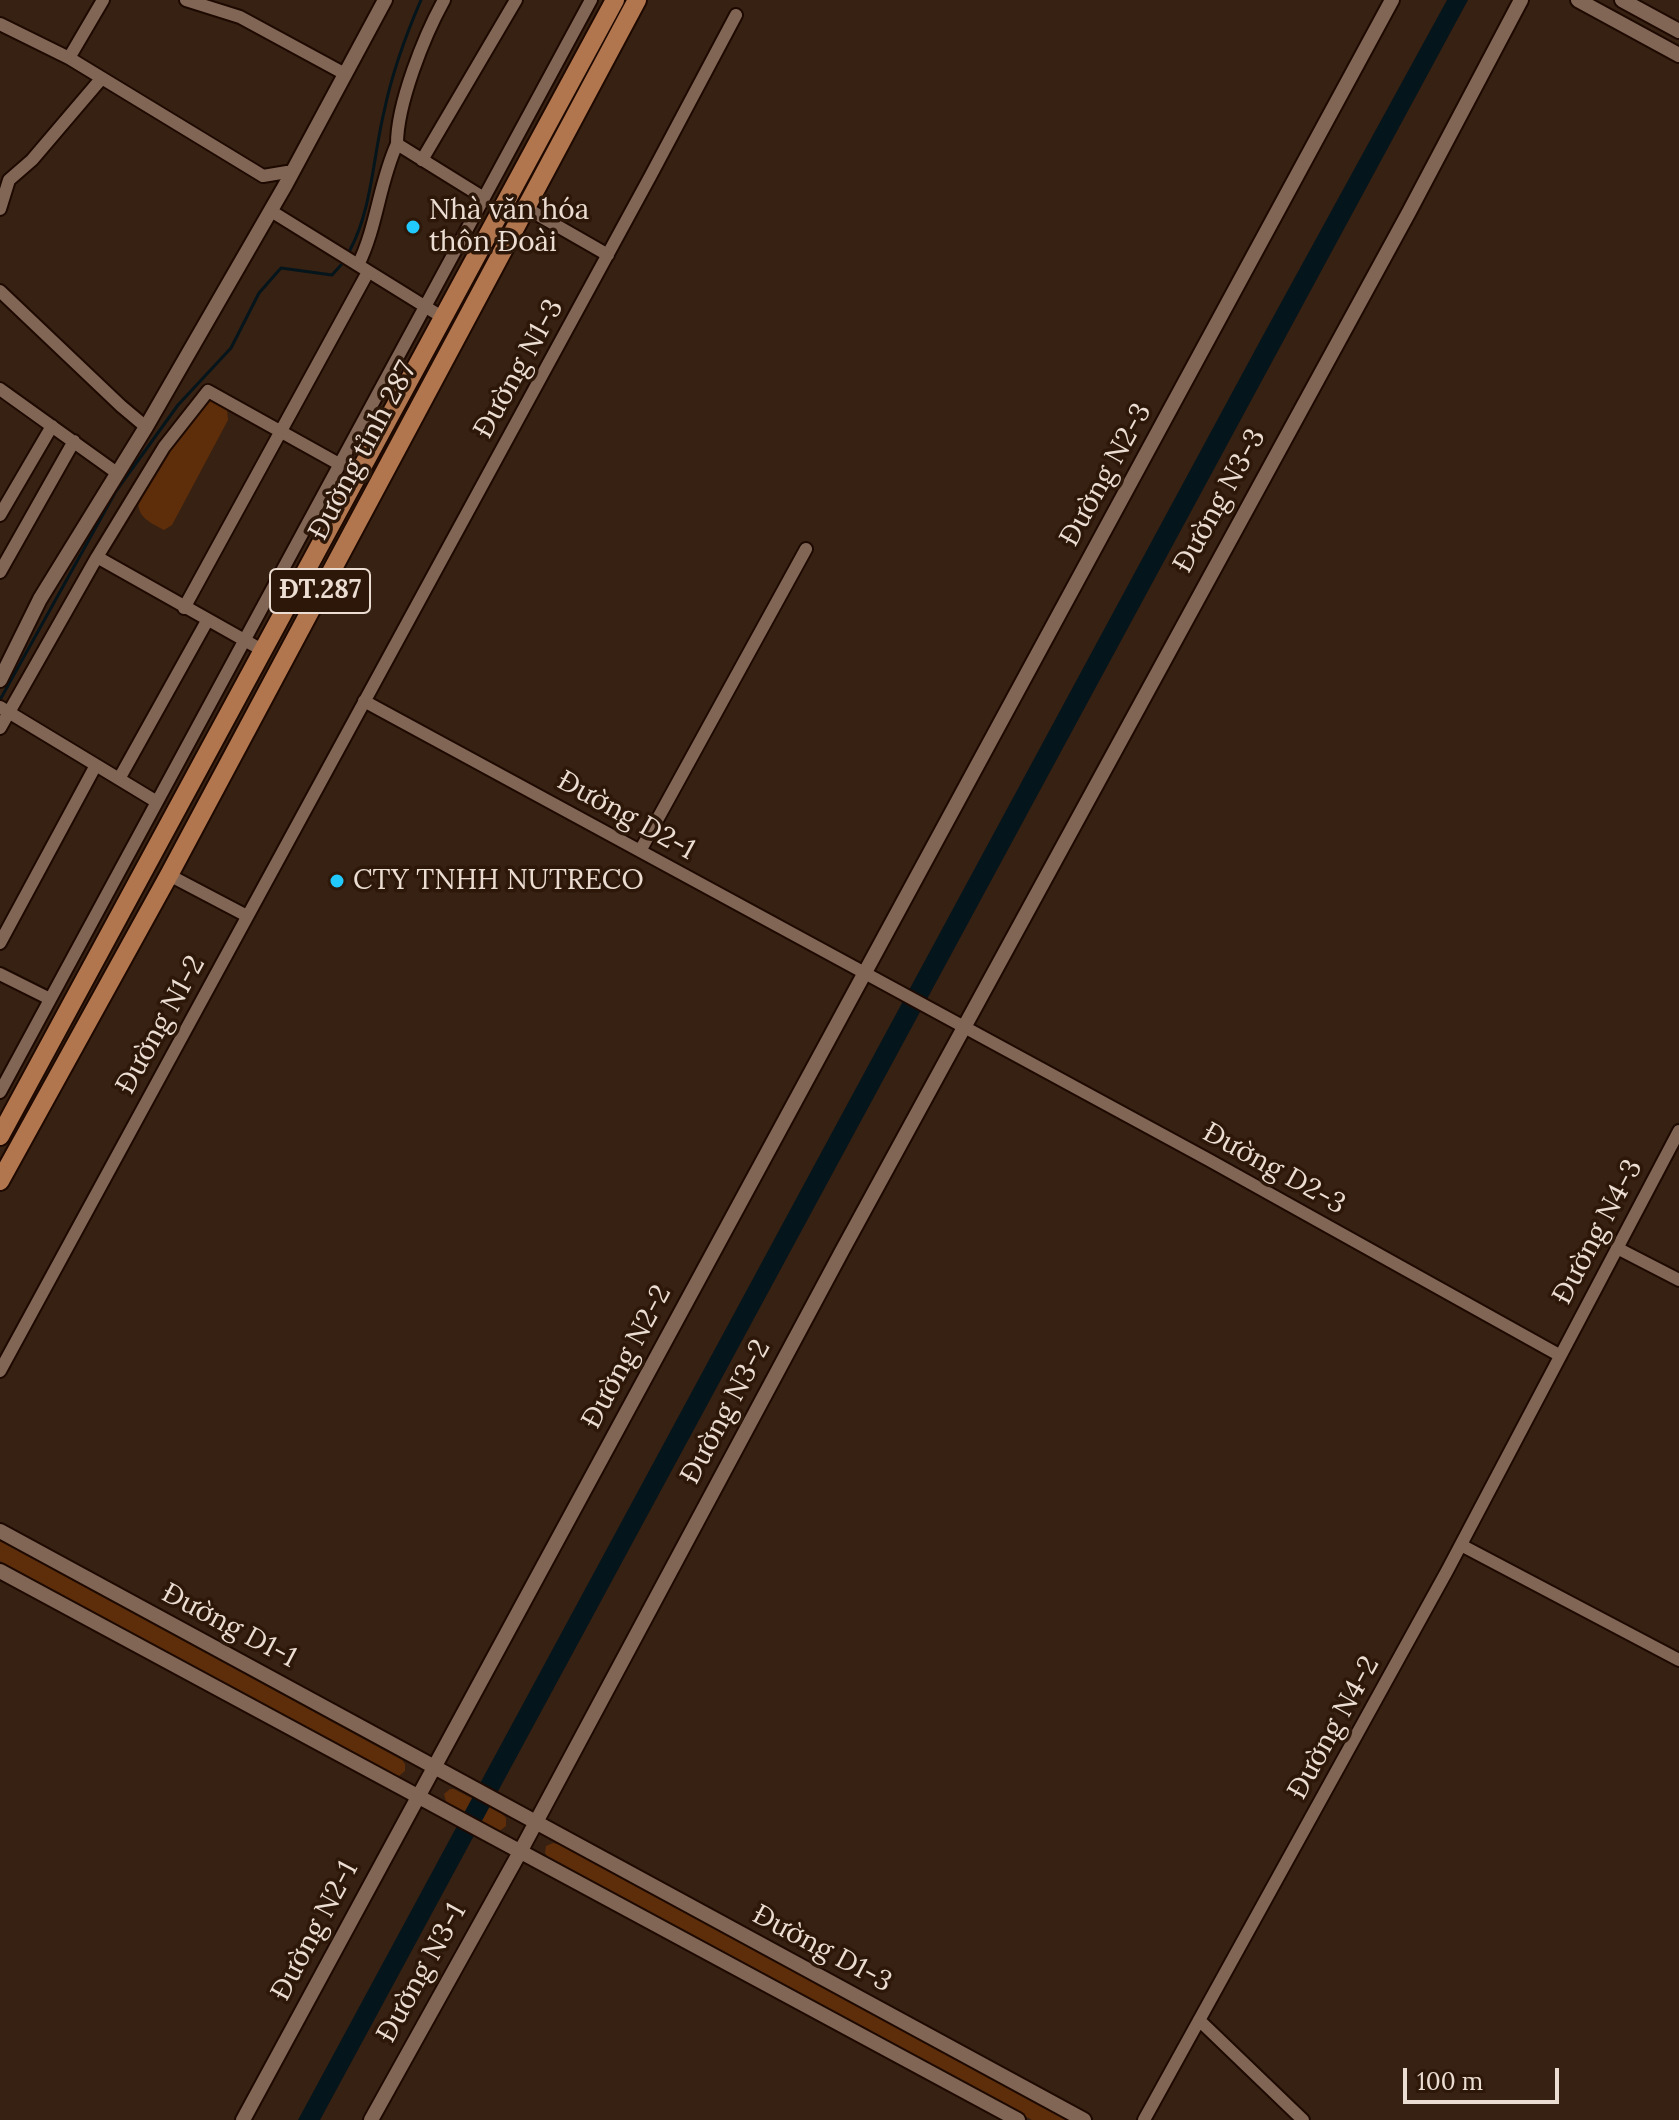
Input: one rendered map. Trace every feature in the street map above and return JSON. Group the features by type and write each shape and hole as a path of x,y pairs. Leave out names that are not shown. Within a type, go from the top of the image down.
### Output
{"main road":[{"name":"Đường tỉnh 287","path":"0,1136 615,0"},
{"name":"Đường tỉnh 287","path":"0,1181 169,875 637,0"},
{"path":"174,815 194,826"}],"street":[{"path":"69,58 103,0"},
{"path":"186,0 240,17 345,74"},
{"path":"0,680 40,599 146,427 271,211 385,0"},
{"path":"184,608 363,268 384,182 397,144 397,121 434,18 444,0"},
{"path":"422,160 516,0"},
{"path":"0,1092 591,0"},
{"name":"Đường N2-3","path":"865,973 1392,0"},
{"name":"Đường N3-3","path":"964,1027 1409,212 1521,0"},
{"path":"1578,0 1679,55"},
{"path":"1622,0 1679,31"},
{"name":"Đường N1-3","path":"364,701 736,15"},
{"path":"0,24 69,58 263,176 292,173"},
{"path":"0,209 9,180 32,160 101,79"},
{"path":"397,144 484,198"},
{"path":"526,208 608,255"},
{"path":"271,211 442,317"},
{"path":"0,291 146,427"},
{"path":"0,389 117,473"},
{"path":"0,728 4,709 164,447 208,391 339,464"},
{"path":"0,515 52,426"},
{"path":"0,572 74,441"},
{"path":"640,851 806,549"},
{"path":"97,557 262,650"},
{"path":"119,779 207,621"},
{"name":"Đường D2-1","path":"364,701 964,1027"},
{"name":"Đường N1-2","path":"0,1371 364,701"},
{"path":"4,709 157,802"},
{"path":"0,943 96,765"},
{"path":"169,875 247,916"},
{"name":"Đường N2-2","path":"434,1766 865,973"},
{"path":"0,974 50,999"},
{"name":"Đường D2-3","path":"964,1027 1559,1355"},
{"name":"Đường N3-2","path":"520,1852 964,1027"},
{"name":"Đường N4-3","path":"1559,1355 1679,1131"},
{"path":"1617,1248 1679,1280"},
{"name":"Đường N4-2","path":"1144,2120 1461,1545 1559,1355"},
{"name":"Đường D1-1","path":"0,1531 536,1822"},
{"path":"1461,1545 1679,1660"},
{"path":"0,1571 416,1797"},
{"name":"Đường N2-1","path":"243,2120 434,1766"},
{"name":"Đường D1-3","path":"416,1797 1018,2120"},
{"name":"Đường D1-3","path":"536,1822 1084,2120"},
{"name":"Đường N3-1","path":"371,2120 520,1852"},
{"path":"1199,2020 1303,2120"}],"shaded area":[{"path":"1447,0 1468,0 320,2120 298,2120 1260,341"},
{"path":"207,399 213,399 227,408 228,420 172,525 164,530 141,514 139,497"},
{"path":"0,1541 402,1760 405,1771 399,1776 392,1774 0,1561"},
{"path":"450,1789 502,1814 506,1818 506,1826 494,1830 447,1805 444,1794"},
{"path":"553,1843 1070,2120 1032,2120 549,1859 545,1853 546,1846"}],"waterway":[{"path":"350,250 368,200 391,83 421,0"},
{"path":"1,698 116,491 178,405 231,348 259,293 281,268 332,275 341,265"}],"place":[{"name":"Nhà văn hóa thôn Đoài","path":"413,227"},
{"name":"CTY TNHH NUTRECO","path":"337,881"}]}
